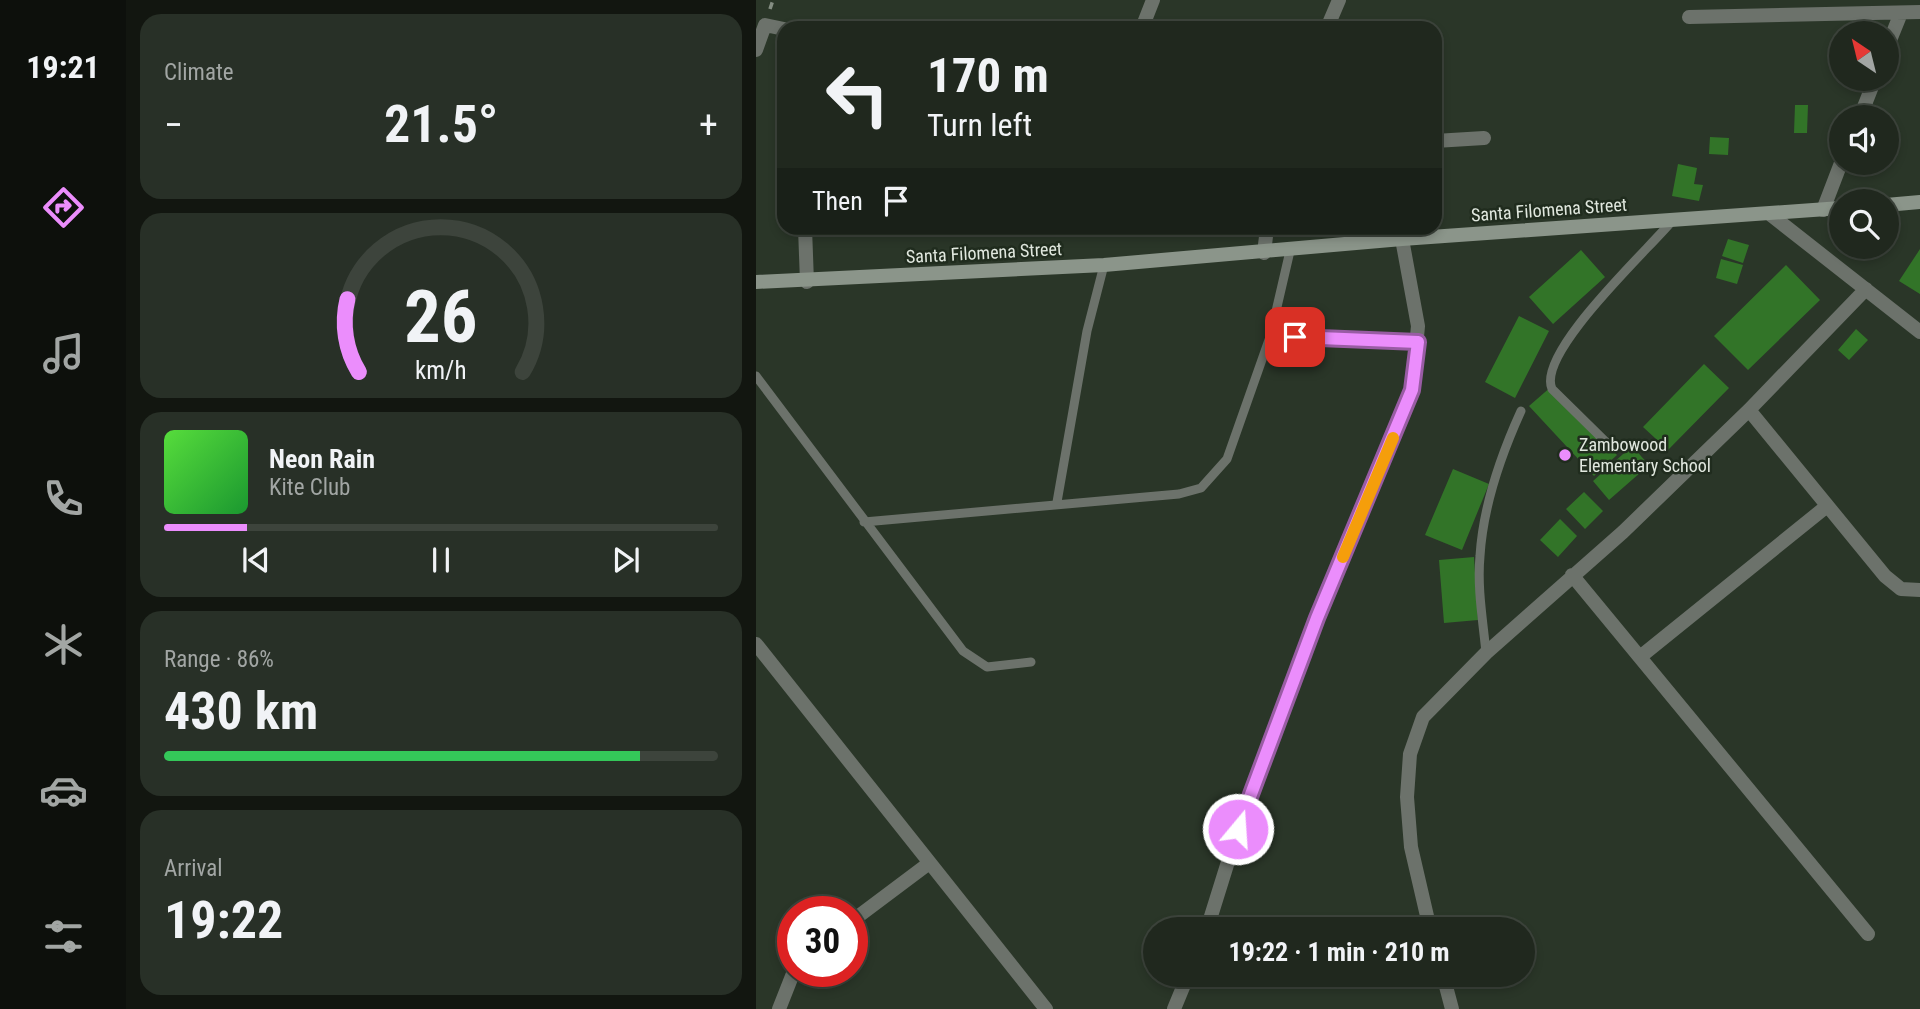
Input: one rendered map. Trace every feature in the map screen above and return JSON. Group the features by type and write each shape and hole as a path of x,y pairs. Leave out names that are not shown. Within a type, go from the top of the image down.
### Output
{"main road":[{"path":"1899,204 1920,202"},
{"name":"Santa Filomena Street","path":"756,282 807,282 1104,265 1290,251 1402,239 1771,215 1829,209"}],"street":[{"path":"1145,21 1153,0"},
{"path":"1330,21 1339,0"},
{"path":"1689,17 1920,12"},
{"path":"1898,21 1901,13"},
{"path":"756,50 765,25 777,28"},
{"path":"1442,141 1484,138"},
{"path":"1823,209 1836,175"},
{"path":"1771,215 1920,332"},
{"path":"805,235 807,282"},
{"path":"1264,253 1266,235"},
{"path":"1211,917 1246,804 1293,680 1412,390 1418,326 1402,239"},
{"path":"1427,917 1411,847 1407,797 1410,754 1423,717 1486,653 1623,532 1749,410 1866,289"},
{"path":"1749,410 1885,576 1901,589 1920,590"},
{"path":"1640,657 1827,506"},
{"path":"1572,575 1868,933"},
{"path":"756,645 1046,1009"},
{"path":"868,909 928,864"},
{"path":"779,1009 788,987"},
{"path":"1174,1009 1183,987"},
{"path":"1446,987 1452,1009"}],"lane":[{"path":"1612,448 1552,389 1549,376 1564,342 1672,222"},
{"path":"864,522 1057,502 1179,494 1201,488 1227,459 1270,337 1290,251"},
{"path":"1057,502 1087,331 1104,265"},
{"path":"1270,337 1418,342"},
{"path":"756,376 964,651 987,667 1031,662"},
{"path":"1486,653 1479,559 1482,532 1507,441 1521,411"}],"building":[{"path":"1795,105 1808,105 1807,133 1794,133"},
{"path":"1710,137 1729,138 1728,155 1709,154"},
{"path":"1678,164 1697,168 1694,184 1703,185 1699,201 1672,196"},
{"path":"1728,239 1749,245 1743,263 1722,256"},
{"path":"1920,249 1920,294 1899,281"},
{"path":"1581,250 1605,277 1553,324 1529,297"},
{"path":"1721,259 1743,265 1737,284 1716,278"},
{"path":"1786,265 1820,300 1748,370 1714,336"},
{"path":"1519,316 1549,331 1515,398 1485,382"},
{"path":"1856,329 1868,340 1849,360 1838,350"},
{"path":"1704,364 1729,388 1668,450 1643,427"},
{"path":"1552,386 1617,455 1594,476 1529,406"},
{"path":"1632,446 1649,465 1609,500 1593,481"},
{"path":"1453,469 1489,484 1462,550 1425,535"},
{"path":"1584,492 1603,511 1585,529 1566,509"},
{"path":"1560,519 1577,536 1558,557 1540,540"},
{"path":"1474,557 1478,620 1444,623 1439,560"}],"slow traffic":[{"path":"1343,557 1393,438"}],"place":[{"name":"Zambowood Elementary School","path":"1565,455"}],"route":[{"path":"1238,829 1317,618 1412,390 1417,357 1418,342 1295,337"}]}
